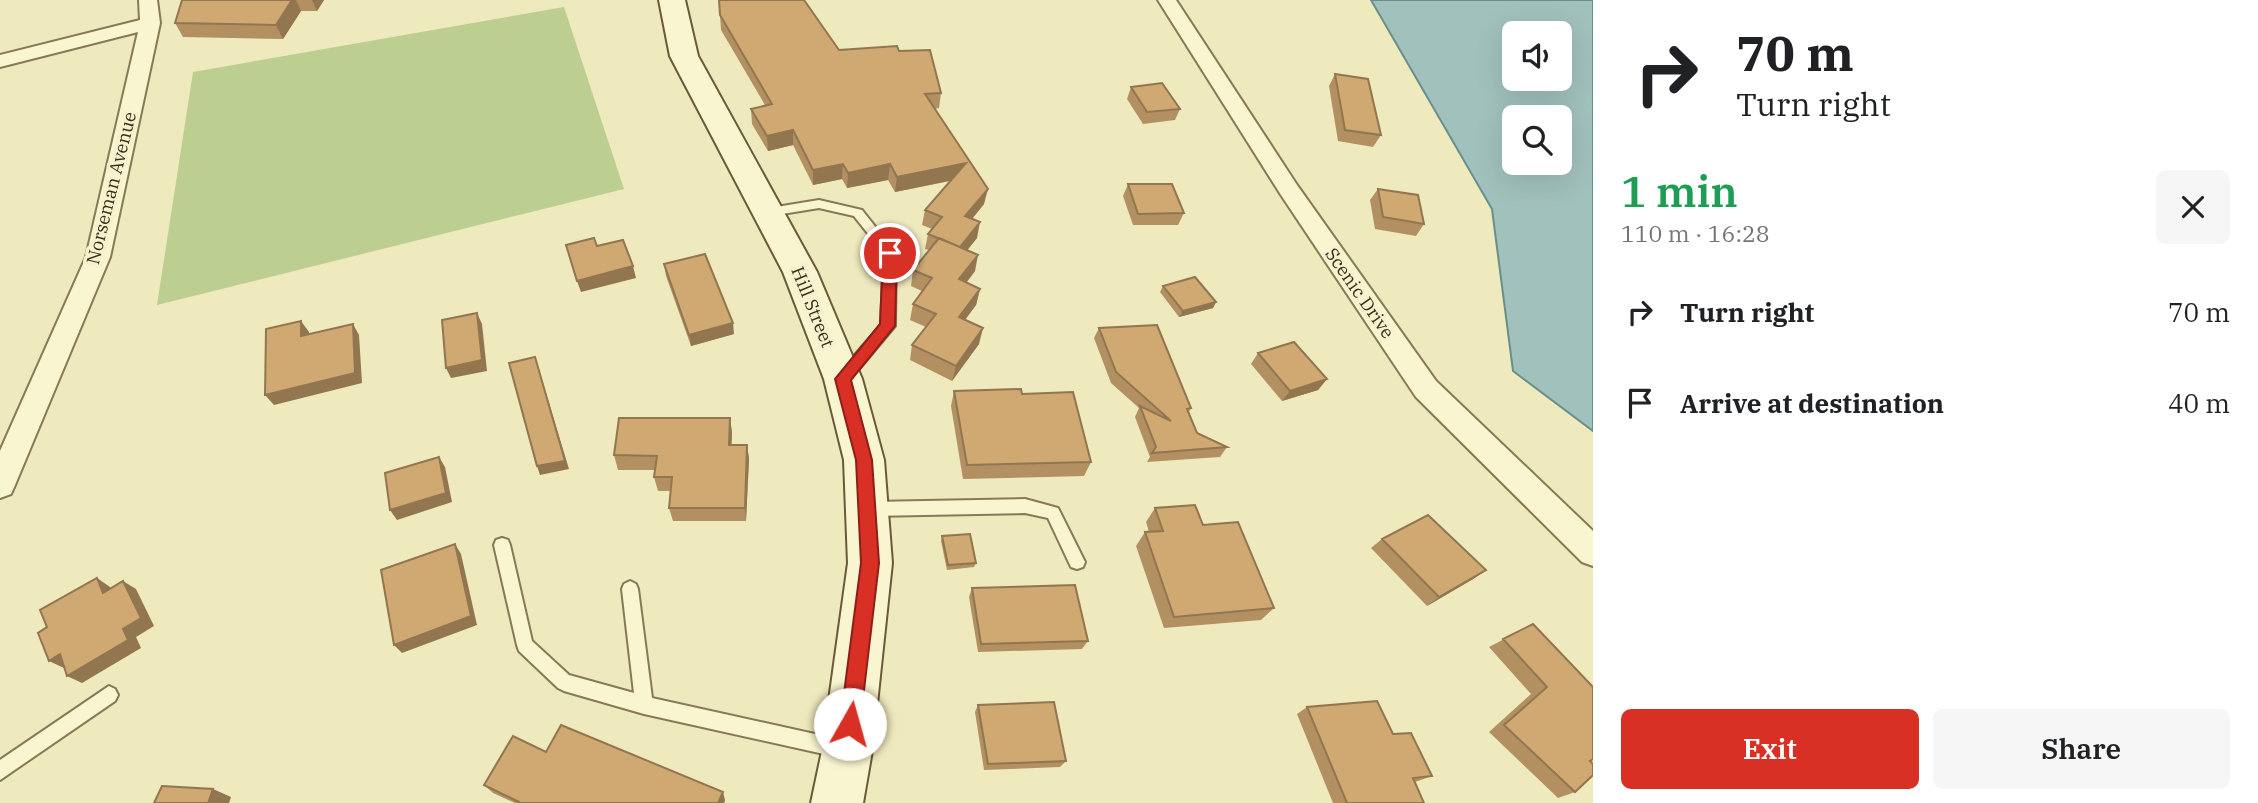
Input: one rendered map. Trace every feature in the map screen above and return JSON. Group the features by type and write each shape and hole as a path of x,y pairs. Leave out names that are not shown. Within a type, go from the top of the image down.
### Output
{"street":[{"name":"Hill Street","path":"672,0 684,56 800,272 843,379 864,460 870,563 847,751 837,803"},
{"name":"Scenic Drive","path":"1167,0 1289,190 1426,389 1593,552"},
{"path":"0,61 149,11"},
{"name":"Norseman Avenue","path":"0,485 97,257 149,11"}],"lane":[{"path":"770,212 819,204 858,213 890,253 888,326 843,379"},
{"path":"867,509 1025,506 1053,513 1077,562"},
{"path":"502,545 525,645 564,682 644,705 847,751"},
{"path":"630,589 644,705"},
{"path":"0,771 109,695"}],"green space":[{"path":"564,7 624,189 157,305 193,72"}],"water":[{"path":"1371,0 1593,0 1593,431 1513,371 1492,209"}],"building":[{"path":"182,0 292,0 276,25 175,23"},
{"path":"719,0 804,0 839,50 897,46 899,51 930,50 941,93 925,94 988,189 965,216 980,222 960,247 928,234 942,217 925,210 966,163 897,177 890,164 848,173 843,164 813,170 793,130 767,136 751,109 772,104 720,15"},
{"path":"1335,74 1368,79 1381,135 1345,130"},
{"path":"1162,83 1180,109 1147,112 1131,87"},
{"path":"1128,184 1172,184 1184,213 1138,214"},
{"path":"1378,189 1418,195 1424,224 1383,217"},
{"path":"594,238 597,246 623,240 633,266 577,281 566,245"},
{"path":"939,238 978,255 959,279 980,289 959,317 983,328 956,366 912,345 936,314 913,304 932,278 913,270"},
{"path":"705,254 733,323 689,335 664,264"},
{"path":"1195,277 1216,302 1183,311 1163,286"},
{"path":"477,313 482,360 446,368 442,320"},
{"path":"301,321 301,336 353,324 355,373 265,395 266,329"},
{"path":"1157,325 1191,408 1187,409 1197,433 1227,447 1152,453 1156,447 1140,406 1171,421 1116,372 1099,328"},
{"path":"1294,342 1327,379 1290,391 1258,353"},
{"path":"535,357 565,461 537,466 509,363"},
{"path":"1021,389 1022,394 1073,392 1091,462 967,465 954,391"},
{"path":"619,418 730,418 729,445 747,445 745,508 669,508 672,477 654,477 657,456 614,455"},
{"path":"439,457 446,493 390,510 385,473"},
{"path":"1195,505 1203,525 1238,522 1274,608 1174,617 1145,532 1163,531 1155,508"},
{"path":"1428,515 1486,570 1439,597 1382,539"},
{"path":"970,534 976,563 948,565 942,536"},
{"path":"455,544 471,616 394,645 381,570"},
{"path":"97,578 103,593 123,581 141,618 123,629 128,640 67,676 60,654 49,661 38,633 47,627 40,610"},
{"path":"1075,585 1088,641 981,644 972,588"},
{"path":"1533,624 1593,687 1593,759 1590,761 1593,764 1593,775 1575,792 1504,725 1547,687 1503,639"},
{"path":"1377,701 1393,734 1411,733 1432,776 1413,778 1424,803 1347,803 1307,707"},
{"path":"1054,702 1066,761 988,764 978,705"},
{"path":"561,725 723,792 718,803 519,803 484,785 513,736 546,752"},
{"path":"162,786 213,789 208,803 154,803"}],"route":[{"path":"850,724 870,563 864,460 843,379 888,326 890,253"}]}
